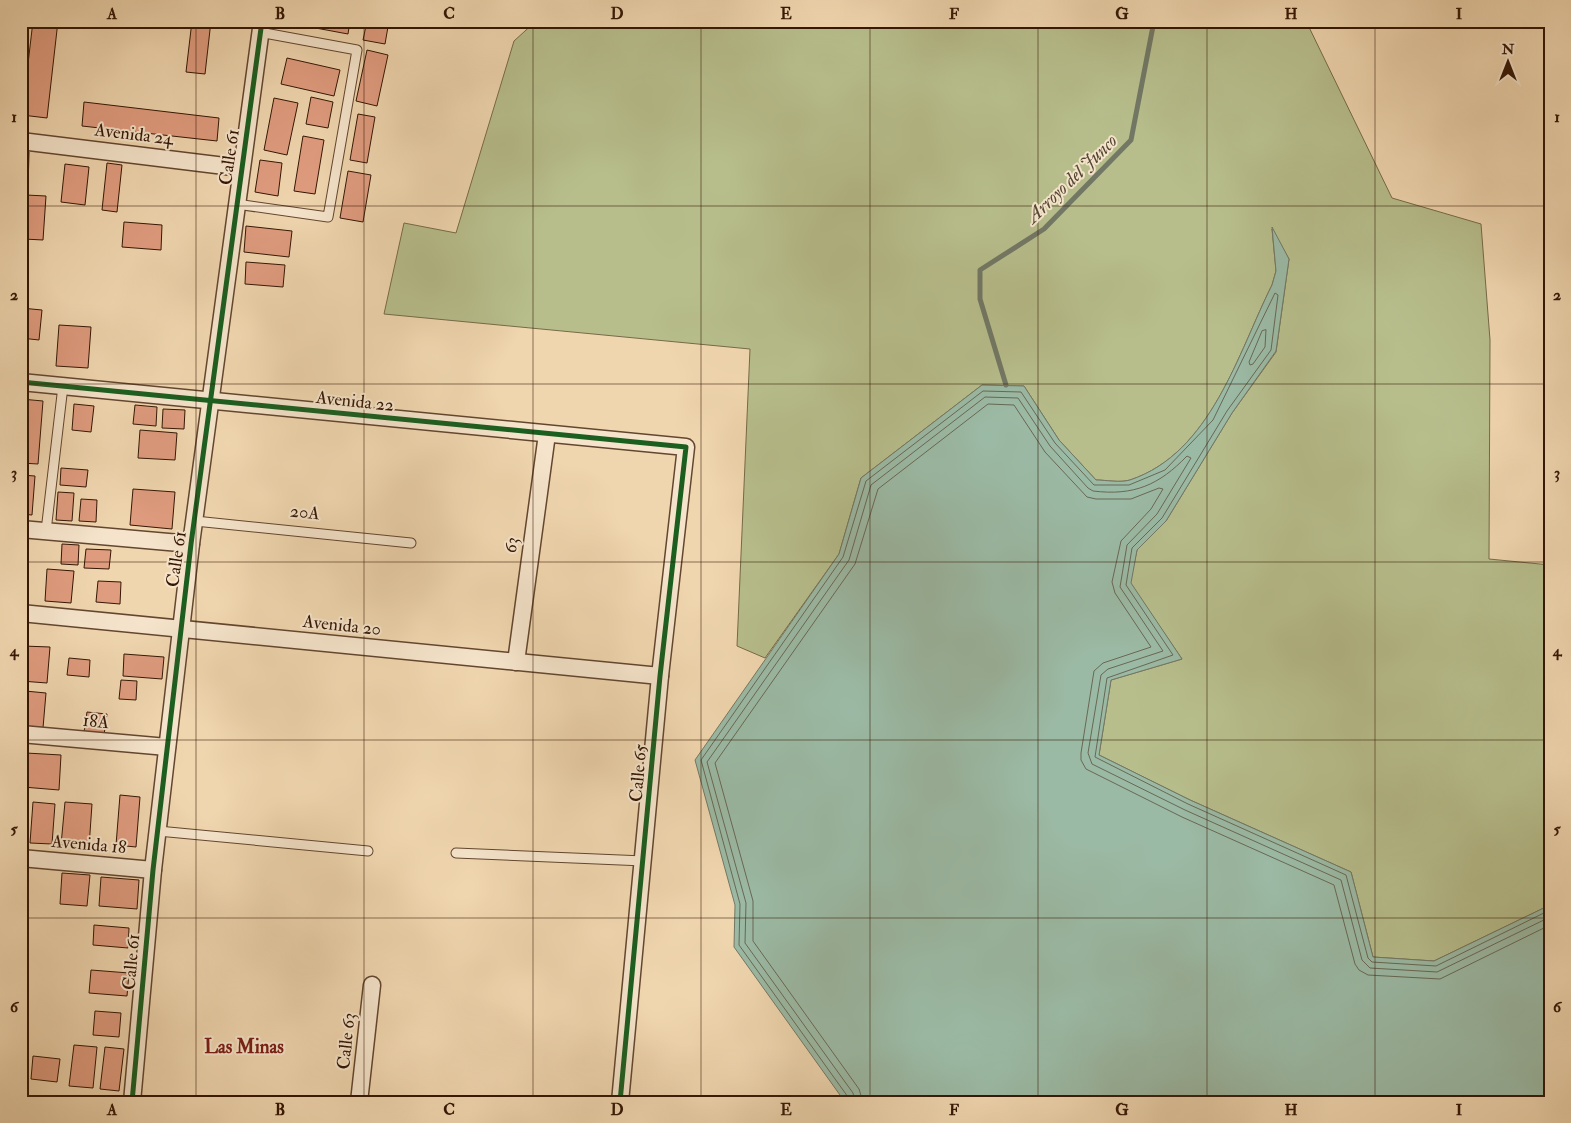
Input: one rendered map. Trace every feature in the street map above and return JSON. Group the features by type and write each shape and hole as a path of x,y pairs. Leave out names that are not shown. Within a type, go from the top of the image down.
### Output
{"street":[{"name":"Calle 61","path":"132,1102 153,870 191,544 261,27"},
{"name":"Avenida 24","path":"21,140 242,168"},
{"name":"Avenida 22","path":"21,382 686,447"},
{"name":"63","path":"516,662 547,434"},
{"name":"Calle 65","path":"620,1102 660,676 686,447"},
{"path":"21,529 191,544"},
{"name":"Avenida 20","path":"21,614 660,676"},
{"name":"18A","path":"21,734 167,747"},
{"name":"Avenida 18","path":"21,858 153,870"},
{"name":"Calle 63","path":"359,1102 372,985"}],"lane":[{"path":"236,204 328,217 358,50 261,27"},
{"path":"46,531 63,386"},
{"name":"20A","path":"195,520 411,543"},
{"path":"158,830 368,851"},
{"path":"456,853 644,861"}],"shaded area":[{"path":"536,21 1306,21 1392,198 1481,224 1490,340 1489,559 1550,565 1550,905 1434,961 1373,957 1351,872 1190,800 1099,755 1111,680 1182,659 1130,583 1137,550 1166,521 1232,413 1276,352 1289,259 1272,229 1276,271 1272,285 1233,369 1219,398 1202,424 1182,448 1158,467 1126,481 1096,480 1059,440 1024,386 982,385 861,478 839,554 765,658 737,646 750,349 384,314 404,223 456,233 514,41"}],"water":[{"path":"1272,227 1289,259 1276,351 1232,413 1166,521 1137,550 1131,583 1182,659 1111,680 1099,755 1190,800 1351,872 1373,957 1434,961 1550,905 1550,1102 845,1102 734,947 735,905 695,760 839,554 861,478 982,385 1024,386 1059,440 1096,480 1130,480 1158,467 1182,448 1202,424 1219,398 1272,285 1276,271"}],"building":[{"path":"33,21 58,21 47,118 22,115"},
{"path":"192,21 211,21 205,74 186,72"},
{"path":"295,21 350,21 348,34 294,24"},
{"path":"367,21 389,21 385,44 363,40"},
{"path":"367,50 388,55 377,106 356,101"},
{"path":"287,58 340,70 334,96 281,84"},
{"path":"311,97 333,102 328,128 306,124"},
{"path":"274,98 298,103 287,155 264,150"},
{"path":"84,102 219,118 217,141 82,126"},
{"path":"358,114 375,117 367,163 350,160"},
{"path":"303,136 324,140 315,194 294,191"},
{"path":"21,152 29,152 28,189 21,189"},
{"path":"260,160 282,163 278,196 255,192"},
{"path":"107,163 122,165 117,212 102,210"},
{"path":"65,164 89,167 85,205 61,202"},
{"path":"348,171 371,175 363,222 340,218"},
{"path":"26,195 46,196 43,240 24,239"},
{"path":"124,222 162,225 161,250 122,247"},
{"path":"246,226 292,231 289,257 244,252"},
{"path":"246,262 285,265 283,287 245,284"},
{"path":"21,308 42,310 39,340 21,338"},
{"path":"59,325 91,327 88,368 56,366"},
{"path":"21,399 43,401 38,464 21,463"},
{"path":"74,404 94,406 91,432 72,430"},
{"path":"135,405 157,407 156,426 133,424"},
{"path":"163,409 185,410 184,429 162,428"},
{"path":"140,430 177,433 175,460 138,458"},
{"path":"61,468 88,470 86,487 60,485"},
{"path":"21,475 35,476 32,515 21,514"},
{"path":"133,489 175,492 172,529 130,525"},
{"path":"58,492 74,493 72,521 56,520"},
{"path":"81,499 97,500 96,522 79,521"},
{"path":"62,544 79,545 78,565 61,564"},
{"path":"86,549 111,550 109,569 84,568"},
{"path":"47,569 74,571 71,603 45,601"},
{"path":"98,581 121,582 120,604 96,602"},
{"path":"23,646 50,647 47,683 21,681"},
{"path":"124,654 164,657 162,679 123,676"},
{"path":"69,658 90,660 89,677 67,675"},
{"path":"121,680 137,681 136,700 119,699"},
{"path":"25,691 46,693 43,728 22,726"},
{"path":"87,712 107,714 104,735 84,732"},
{"path":"26,753 61,755 59,790 23,787"},
{"path":"120,795 140,797 136,847 116,845"},
{"path":"33,802 55,804 52,844 30,843"},
{"path":"65,802 92,804 89,847 61,845"},
{"path":"21,803 27,803 24,842 21,841"},
{"path":"62,873 90,875 87,906 60,904"},
{"path":"101,877 139,880 137,909 99,906"},
{"path":"94,925 129,928 128,948 93,945"},
{"path":"91,970 129,973 127,996 89,993"},
{"path":"95,1011 121,1013 119,1037 93,1035"},
{"path":"74,1045 97,1047 93,1088 69,1086"},
{"path":"105,1047 124,1049 119,1091 100,1089"},
{"path":"33,1056 60,1059 57,1082 31,1079"}],"waterway":[{"name":"Arroyo del Junco","path":"1006,385 980,299 980,270 1044,229 1131,140 1154,21"}],"cycle path":[{"path":"132,1102 153,870 191,544 262,21"},
{"path":"21,382 686,447 660,676 620,1102"}],"district":[{"name":"Las Minas","path":"244,1046"}]}
